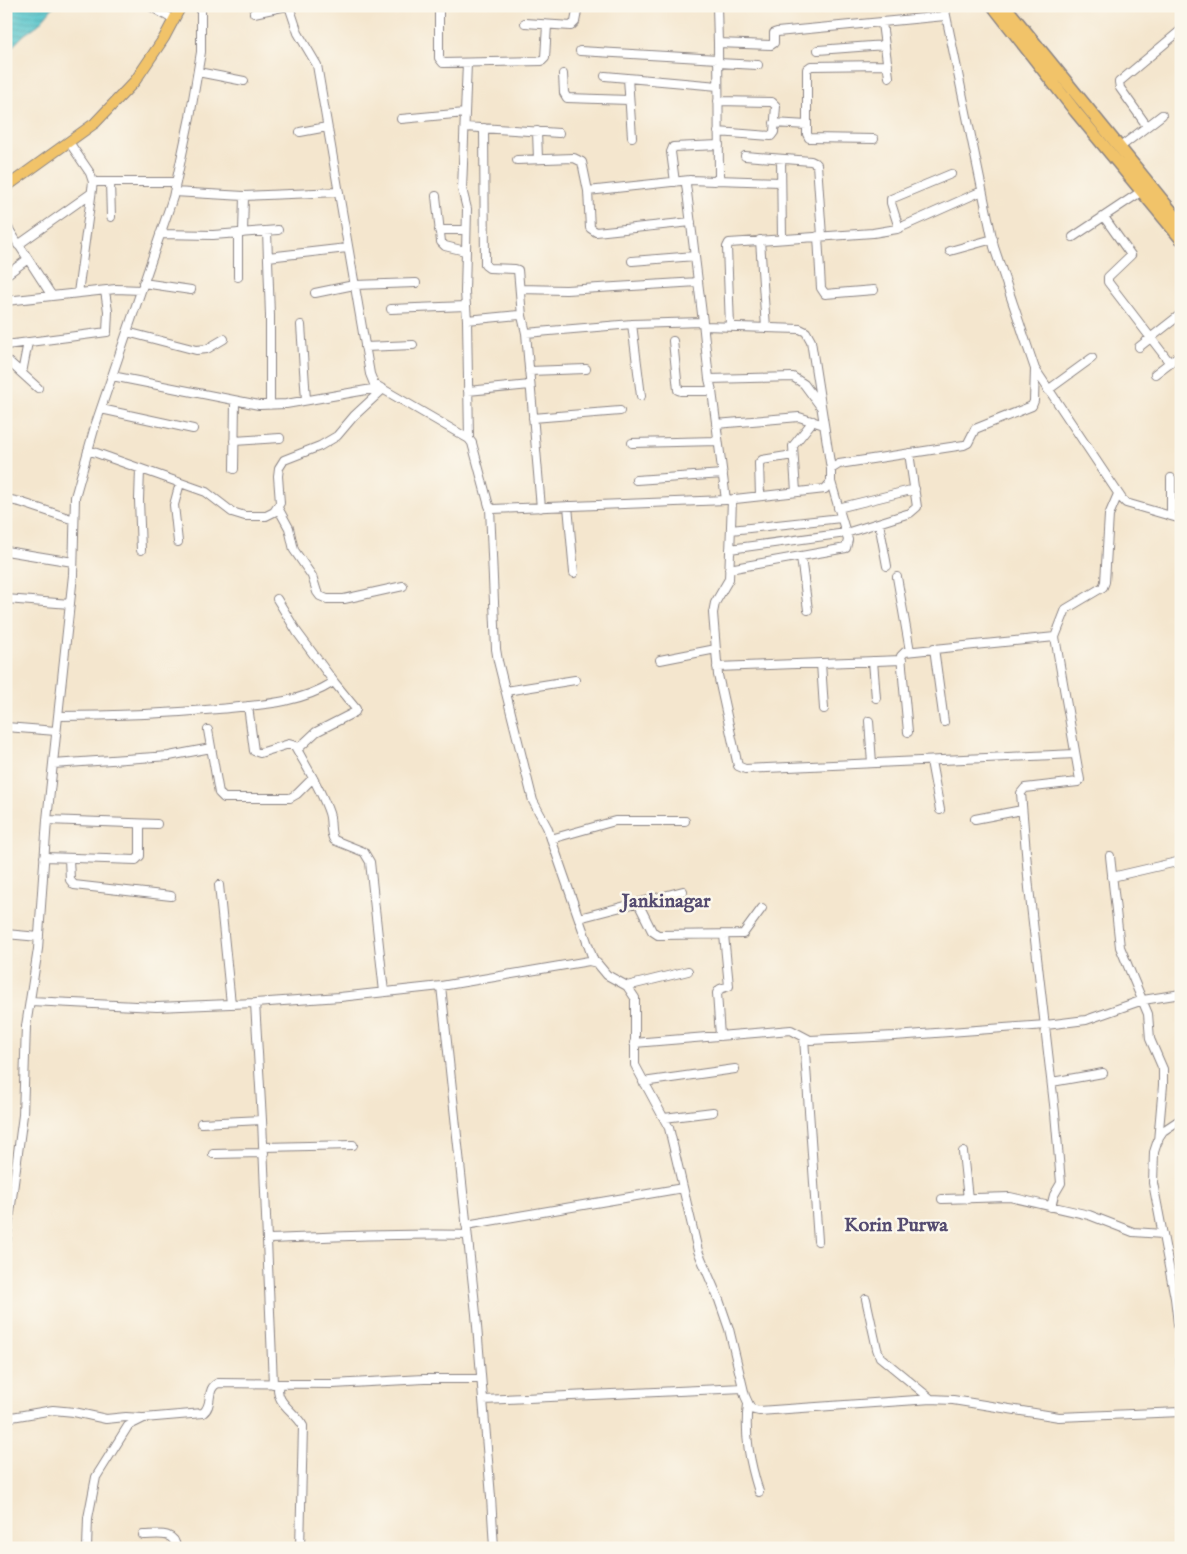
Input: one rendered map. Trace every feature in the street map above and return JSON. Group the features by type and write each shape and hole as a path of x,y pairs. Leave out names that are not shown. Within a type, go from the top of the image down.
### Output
{"highway":[{"path":"993,6 1075,111 1142,191 1179,225"},
{"path":"1005,6 1179,225 1181,239"}],"main road":[{"path":"6,187 95,123 135,81 164,38 181,6"}],"street":[{"path":"150,6 174,20"},
{"path":"6,1243 22,1115 26,1026 39,937 47,820 70,604 77,487 101,409 174,192 201,52 201,6"},
{"path":"254,13 288,6 298,33 315,60 371,379 380,389 469,439 472,443 490,508 496,649 534,801 551,838 594,962 607,975 627,986 635,998 635,1066 669,1128 698,1251 729,1329 748,1404 746,1436 751,1467 759,1492"},
{"path":"439,6 440,60 443,62 542,61 545,58 547,25"},
{"path":"525,23 571,26 575,22 578,6"},
{"path":"718,6 718,180"},
{"path":"944,6 993,239 1035,370 1118,494 1126,503 1181,519"},
{"path":"718,43 771,45 775,40 774,33 777,32 945,16"},
{"path":"882,22 890,77"},
{"path":"1147,126 1120,88 1119,82 1181,30"},
{"path":"818,50 885,45"},
{"path":"580,51 758,65"},
{"path":"467,63 462,189 467,210 466,306 469,439"},
{"path":"874,140 811,140 808,136 807,125 807,69 809,67 888,65"},
{"path":"198,72 244,81"},
{"path":"563,74 564,93 567,98 629,100"},
{"path":"606,76 718,86"},
{"path":"628,78 632,137"},
{"path":"718,101 772,102 776,106 773,134 768,137 718,132"},
{"path":"401,119 465,113"},
{"path":"1119,148 1162,115"},
{"path":"774,123 807,125"},
{"path":"300,132 327,127"},
{"path":"465,127 559,133"},
{"path":"484,128 486,264 489,268 515,268 519,273 541,508"},
{"path":"537,131 538,159"},
{"path":"69,142 90,173 93,182 78,293"},
{"path":"675,182 671,152 673,147 719,145"},
{"path":"744,156 811,161 817,164 821,288 825,294 874,290"},
{"path":"518,160 578,159 583,165 588,191 590,228 596,232 691,222"},
{"path":"781,159 782,238"},
{"path":"899,228 891,199 951,174"},
{"path":"588,191 690,180 781,182"},
{"path":"690,180 686,184 709,379 723,474 729,500 731,530 729,579 713,608 717,667 736,763 741,768 1075,754"},
{"path":"93,182 176,182"},
{"path":"110,182 111,217"},
{"path":"730,326 727,244 782,238 873,233 899,228 982,191"},
{"path":"1074,237 1142,191"},
{"path":"174,192 244,196 339,192"},
{"path":"18,245 90,194"},
{"path":"238,276 244,196"},
{"path":"436,196 442,244 466,251"},
{"path":"1104,217 1131,255 1108,277 1108,282 1170,363"},
{"path":"6,225 52,296"},
{"path":"160,234 205,235 278,230"},
{"path":"439,230 466,230"},
{"path":"267,231 270,316 270,405"},
{"path":"950,251 993,239"},
{"path":"760,240 766,328"},
{"path":"268,257 347,248"},
{"path":"632,261 695,256"},
{"path":"6,275 28,260"},
{"path":"520,289 566,290 698,282"},
{"path":"315,293 354,285 416,283"},
{"path":"6,301 132,289 142,286 192,290"},
{"path":"6,345 107,332 108,311 105,291"},
{"path":"392,309 466,306"},
{"path":"1139,347 1181,314"},
{"path":"467,320 522,316"},
{"path":"632,324 641,396"},
{"path":"526,334 632,324 703,324 800,329 806,332 811,342 832,469 831,482 848,540 846,548 729,569"},
{"path":"301,325 306,400"},
{"path":"127,332 196,350 207,349 224,339"},
{"path":"673,341 678,390 712,390"},
{"path":"22,373 28,342"},
{"path":"365,347 412,345"},
{"path":"1155,374 1181,354"},
{"path":"1048,390 1092,358"},
{"path":"6,359 38,388"},
{"path":"529,371 586,369"},
{"path":"832,469 839,464 964,445 968,443 976,429 1032,406 1034,401 1035,370"},
{"path":"112,376 235,402 270,405 380,389"},
{"path":"709,379 793,377 804,384 822,408"},
{"path":"468,391 530,385"},
{"path":"88,450 206,492 226,509 245,516 266,516 278,508 280,503 278,476 279,468 284,460 320,446 337,436 380,389"},
{"path":"234,469 235,402"},
{"path":"101,409 193,429"},
{"path":"534,418 620,411"},
{"path":"716,424 799,417 824,425"},
{"path":"796,492 793,455 794,442 813,421"},
{"path":"234,441 280,438"},
{"path":"632,443 718,440"},
{"path":"730,549 846,533 910,513 916,509 909,453"},
{"path":"760,496 759,463 762,460 793,455"},
{"path":"140,469 141,550"},
{"path":"636,480 723,474"},
{"path":"1171,478 1171,516"},
{"path":"490,508 541,508 729,500 824,489 831,482"},
{"path":"178,542 174,505 180,483"},
{"path":"838,508 915,489"},
{"path":"1051,1206 1060,1183 1052,1082 1029,888 1021,791 1025,788 1078,782 1081,777 1075,754 1055,637 1066,609 1104,587 1109,515 1118,494"},
{"path":"6,499 74,520"},
{"path":"568,506 574,573"},
{"path":"278,508 290,528 294,550 312,576 320,596 335,600 403,586"},
{"path":"731,530 841,518"},
{"path":"879,523 887,566"},
{"path":"6,551 73,562"},
{"path":"801,557 808,610"},
{"path":"897,577 910,651"},
{"path":"6,599 70,604"},
{"path":"248,706 254,751 260,754 289,744 298,747 302,746 316,732 355,712 356,709 297,632 277,599"},
{"path":"908,732 902,654 934,648 1055,637"},
{"path":"934,648 944,722"},
{"path":"660,660 716,649"},
{"path":"717,667 902,660"},
{"path":"873,661 876,698"},
{"path":"821,663 824,709"},
{"path":"506,691 575,680"},
{"path":"58,716 132,715 248,706 294,699 334,682"},
{"path":"869,720 872,763"},
{"path":"6,727 56,731"},
{"path":"208,730 219,793 224,798 290,798 297,794 313,778"},
{"path":"294,746 313,778 329,814 331,836 334,840 364,852 370,862 384,992"},
{"path":"53,764 169,756 211,748"},
{"path":"931,760 940,810"},
{"path":"975,819 1022,810"},
{"path":"47,820 157,824"},
{"path":"551,838 615,821 685,821"},
{"path":"44,857 136,860 140,856 140,824"},
{"path":"1110,856 1120,947 1149,1017 1150,1039 1164,1075 1158,1141"},
{"path":"69,858 70,880 74,885 172,896"},
{"path":"1112,877 1181,861"},
{"path":"219,885 231,1004"},
{"path":"579,918 683,891"},
{"path":"638,903 652,931 658,935 743,934 762,908"},
{"path":"6,934 39,937"},
{"path":"720,1036 717,993 720,989 729,986 724,934"},
{"path":"30,1000 152,1006 255,1003 441,986 589,960 594,962"},
{"path":"627,986 688,971"},
{"path":"441,986 476,1314 494,1548"},
{"path":"634,1043 791,1030 810,1040 1046,1025 1086,1020 1143,1000 1181,994"},
{"path":"255,1003 276,1384 284,1406 303,1426 300,1548"},
{"path":"804,1038 818,1241"},
{"path":"643,1082 735,1070"},
{"path":"1052,1082 1103,1073"},
{"path":"664,1118 713,1112"},
{"path":"1181,1119 1163,1131 1158,1141 1154,1152 1153,1184 1175,1298 1181,1370"},
{"path":"201,1122 262,1120"},
{"path":"213,1154 353,1145"},
{"path":"962,1152 968,1199"},
{"path":"466,1225 683,1188"},
{"path":"942,1199 1010,1197 1089,1215 1133,1232 1163,1234"},
{"path":"268,1239 361,1237 392,1234 467,1236"},
{"path":"866,1299 876,1349 880,1357 931,1399"},
{"path":"6,1418 53,1410 74,1412 106,1419 203,1413 209,1407 212,1387 218,1382 334,1384 424,1379 480,1379"},
{"path":"483,1400 743,1388"},
{"path":"748,1404 759,1412 931,1399 953,1400 1059,1417 1181,1412"},
{"path":"87,1548 88,1518 96,1477 128,1426 144,1418"},
{"path":"143,1535 171,1536 175,1541 176,1548"}],"water":[{"path":"6,6 54,6 39,24 25,34 6,53"}],"district":[{"name":"Jankinagar","path":"666,901"},
{"name":"Korin Purwa","path":"896,1225"}]}
